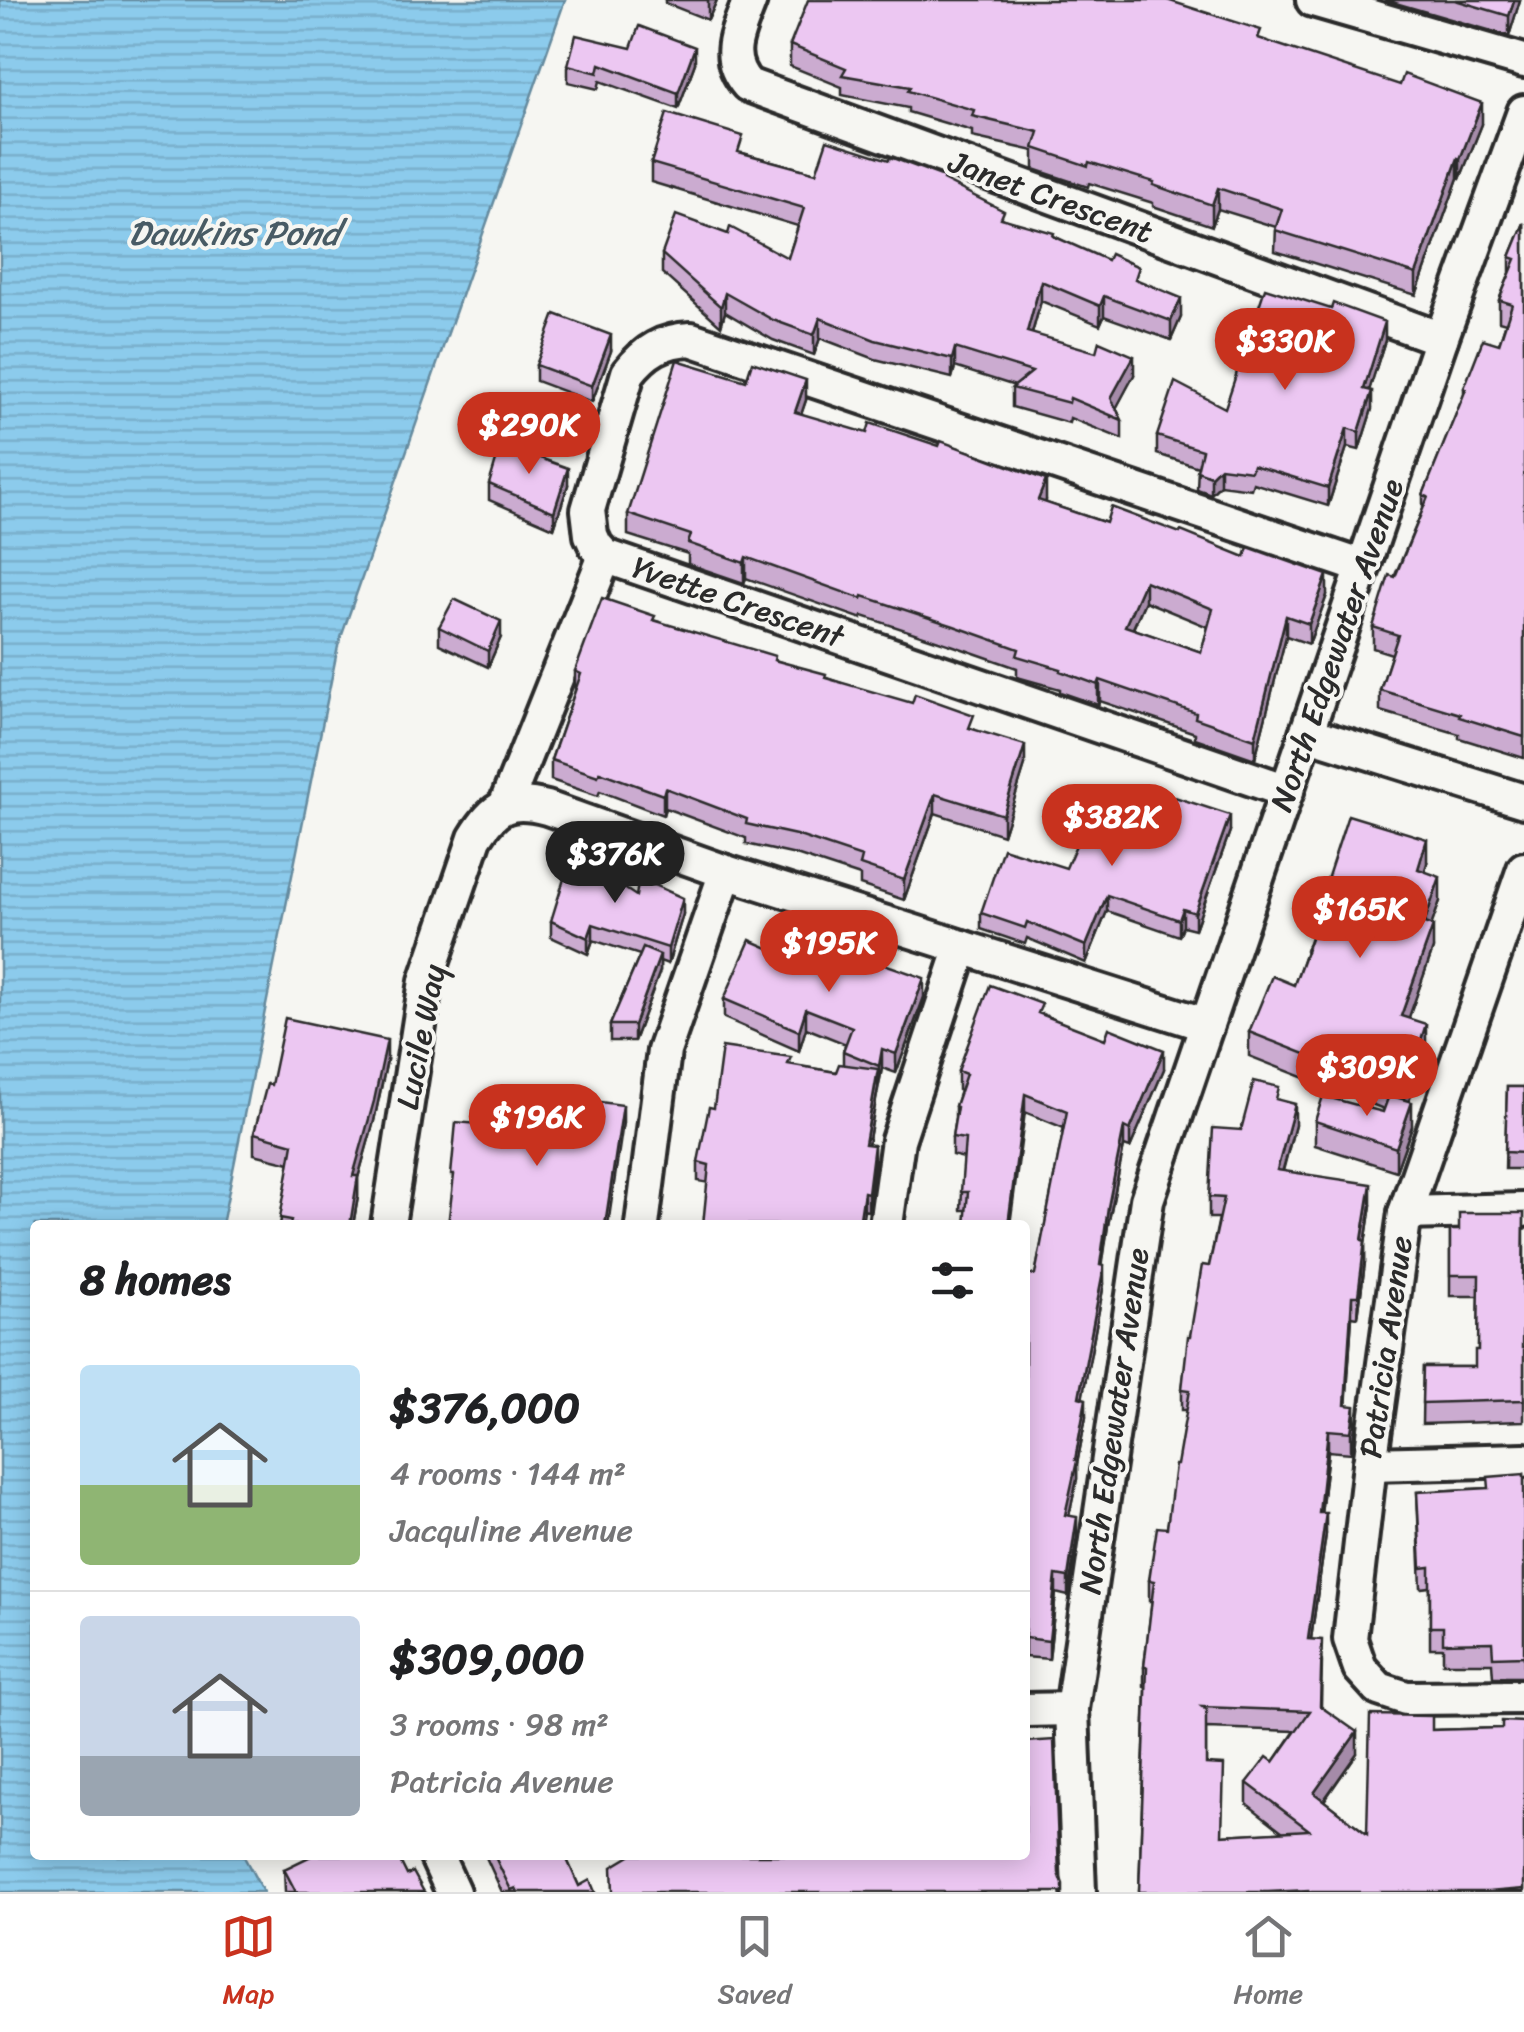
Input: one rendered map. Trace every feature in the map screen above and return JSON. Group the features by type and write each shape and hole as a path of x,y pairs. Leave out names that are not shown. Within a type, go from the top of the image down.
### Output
{"street":[{"name":"Janet Crescent","path":"750,0 733,48 740,76 748,85 1441,339"},
{"path":"1313,0 1524,61"},
{"name":"North Edgewater Avenue","path":"1079,1892 1072,1709 1147,1200 1441,339 1524,112"},
{"name":"Yvette Crescent","path":"1286,791 604,556 590,535 588,510 628,373 641,356 658,346 691,339 1363,567"},
{"name":"Lucile Way","path":"389,1220 426,980 476,838 488,818 505,806 604,556"},
{"path":"1306,732 1524,801"},
{"path":"505,806 526,803 546,808 726,872 1207,1025"},
{"name":"Patricia Avenue","path":"1524,869 1405,1214 1350,1639 1360,1668 1379,1689 1406,1698 1524,1697"},
{"path":"643,1220 664,1052 726,872"},
{"path":"887,1220 898,1140 962,947"},
{"path":"1405,1214 1524,1210"},
{"path":"1370,1464 1524,1460"},
{"path":"1030,1710 1072,1709"},
{"path":"438,1860 453,1892"}],"water":[{"name":"Dawkins Pond","path":"0,0 565,0 338,646 223,1220 30,1220 30,1860 246,1860 263,1892 0,1892"}],"building":[{"path":"808,0 1167,0 1261,30 1258,38 1400,85 1404,74 1482,103 1416,274 1275,230 1282,209 1218,188 1212,205 1153,185 1154,182 1034,148 1039,132 972,116 974,110 908,91 910,87 842,75 846,68 790,45"},
{"path":"1455,0 1514,0 1509,16"},
{"path":"639,26 695,47 678,93 600,64 598,73 568,65 576,35 631,48"},
{"path":"667,113 743,136 738,152 816,173 827,140 889,160 890,157 944,177 943,180 1004,211 1001,218 1054,233 1053,236 1107,260 1110,254 1139,267 1135,279 1181,298 1171,321 1104,296 1100,306 1041,281 1027,332 1096,352 1099,341 1134,356 1111,398 1122,420 1070,398 1069,403 1012,388 1032,372 955,348 952,359 875,340 820,318 814,335 773,320 725,293 721,307 662,254 676,215 728,234 730,227 788,258 804,208 651,163"},
{"path":"1524,223 1524,737 1380,690 1398,635 1373,627 1389,575 1395,577 1428,497 1423,495 1483,339 1499,344 1512,304 1499,300 1516,259 1510,257"},
{"path":"1265,288 1331,309 1333,303 1385,322 1364,389 1372,391 1359,432 1347,428 1328,488 1253,465 1251,471 1220,467 1211,476 1197,471 1202,450 1157,436 1175,382 1225,408"},
{"path":"555,314 611,335 592,386 536,365"},
{"path":"677,360 746,381 752,362 806,380 795,412 867,433 870,423 939,446 941,441 1046,480 1038,500 1106,523 1111,507 1245,557 1248,547 1327,575 1309,624 1286,616 1255,739 1195,718 1196,713 1100,680 1098,685 1017,656 1019,649 954,626 863,596 862,599 746,557 744,563 688,543 691,535 628,514","holes":["1145,581 1213,609 1201,652 1125,626"]},
{"path":"501,444 568,468 554,512 489,484"},
{"path":"602,598 655,616 653,620 826,674 825,678 912,703 915,694 974,715 969,728 1025,745 1003,815 935,794 904,880 860,865 862,857 796,835 746,824 747,819 665,788 663,795 600,772 598,776 551,760 581,674 575,671"},
{"path":"454,599 501,621 488,651 439,627"},
{"path":"1099,792 1167,821 1175,797 1230,815 1195,913 1183,909 1179,920 1107,895 1086,946 1027,922 1025,928 981,913 1003,848 1066,868"},
{"path":"1348,815 1427,839 1418,869 1440,877 1424,923 1433,926 1401,1016 1426,1024 1404,1093 1249,1032 1272,976 1294,985 1324,902 1320,901"},
{"path":"572,853 636,896 639,878 683,898 668,948 593,924 588,938 551,921"},
{"path":"750,940 808,965 816,943 874,966 876,961 924,978 896,1054 882,1049 879,1066 843,1051 852,1027 806,1009 799,1031 724,999"},
{"path":"643,948 660,955 634,1025 610,1025"},
{"path":"990,985 1042,1004 1038,1013 1105,1039 1109,1028 1164,1050 1130,1130 1124,1127 1108,1207 1100,1265 1104,1266 1079,1397 1086,1399 1065,1515 1077,1517 1068,1577 1056,1575 1049,1641 1030,1639 1030,1274 1035,1275 1067,1111 1025,1094 1009,1220 965,1220 968,1192 961,1192 965,1139 952,1137 955,1106 966,1074 958,1071"},
{"path":"285,1018 387,1040 353,1176 358,1176 351,1220 280,1218 293,1144 254,1133 267,1084 271,1085"},
{"path":"722,1047 791,1057 788,1064 836,1072 839,1064 878,1069 865,1144 874,1145 868,1193 864,1192 860,1220 704,1220 709,1165 698,1162 709,1107 714,1108"},
{"path":"1254,1081 1279,1087 1276,1099 1295,1104 1277,1170 1371,1184 1358,1296 1352,1296 1345,1405 1355,1406 1351,1432 1328,1430 1319,1513 1326,1513 1308,1639 1322,1640 1320,1706 1357,1732 1314,1793 1367,1834 1370,1715 1432,1716 1432,1730 1502,1728 1502,1721 1524,1722 1524,1889 1139,1892 1144,1667 1154,1581 1149,1580 1157,1527 1167,1528 1190,1390 1182,1389 1188,1336 1202,1265 1209,1266 1224,1198 1209,1197 1213,1128 1241,1130","holes":["1202,1707 1310,1711 1274,1762 1267,1757 1247,1783 1309,1830 1222,1835 1224,1765 1206,1764 1206,1710"]},
{"path":"1507,1087 1524,1087 1524,1153 1505,1152"},
{"path":"1389,1095 1412,1102 1396,1148 1315,1121 1323,1096 1383,1112"},
{"path":"555,1096 623,1105 606,1220 449,1220 456,1122 550,1130"},
{"path":"1459,1213 1524,1213 1524,1400 1422,1403 1423,1367 1475,1367 1479,1275 1450,1275 1450,1230 1459,1230"},
{"path":"1524,1474 1524,1656 1493,1657 1492,1642 1443,1643 1443,1627 1430,1627 1430,1567 1421,1568 1417,1492 1489,1488 1488,1477"},
{"path":"1054,1740 1063,1892 613,1892 612,1867 624,1860 1030,1860 1030,1742"},
{"path":"303,1860 400,1860 407,1875 413,1872 424,1892 296,1892 284,1869"},
{"path":"496,1860 567,1860 579,1886 590,1880 595,1892 518,1892 516,1888 511,1890"}]}
